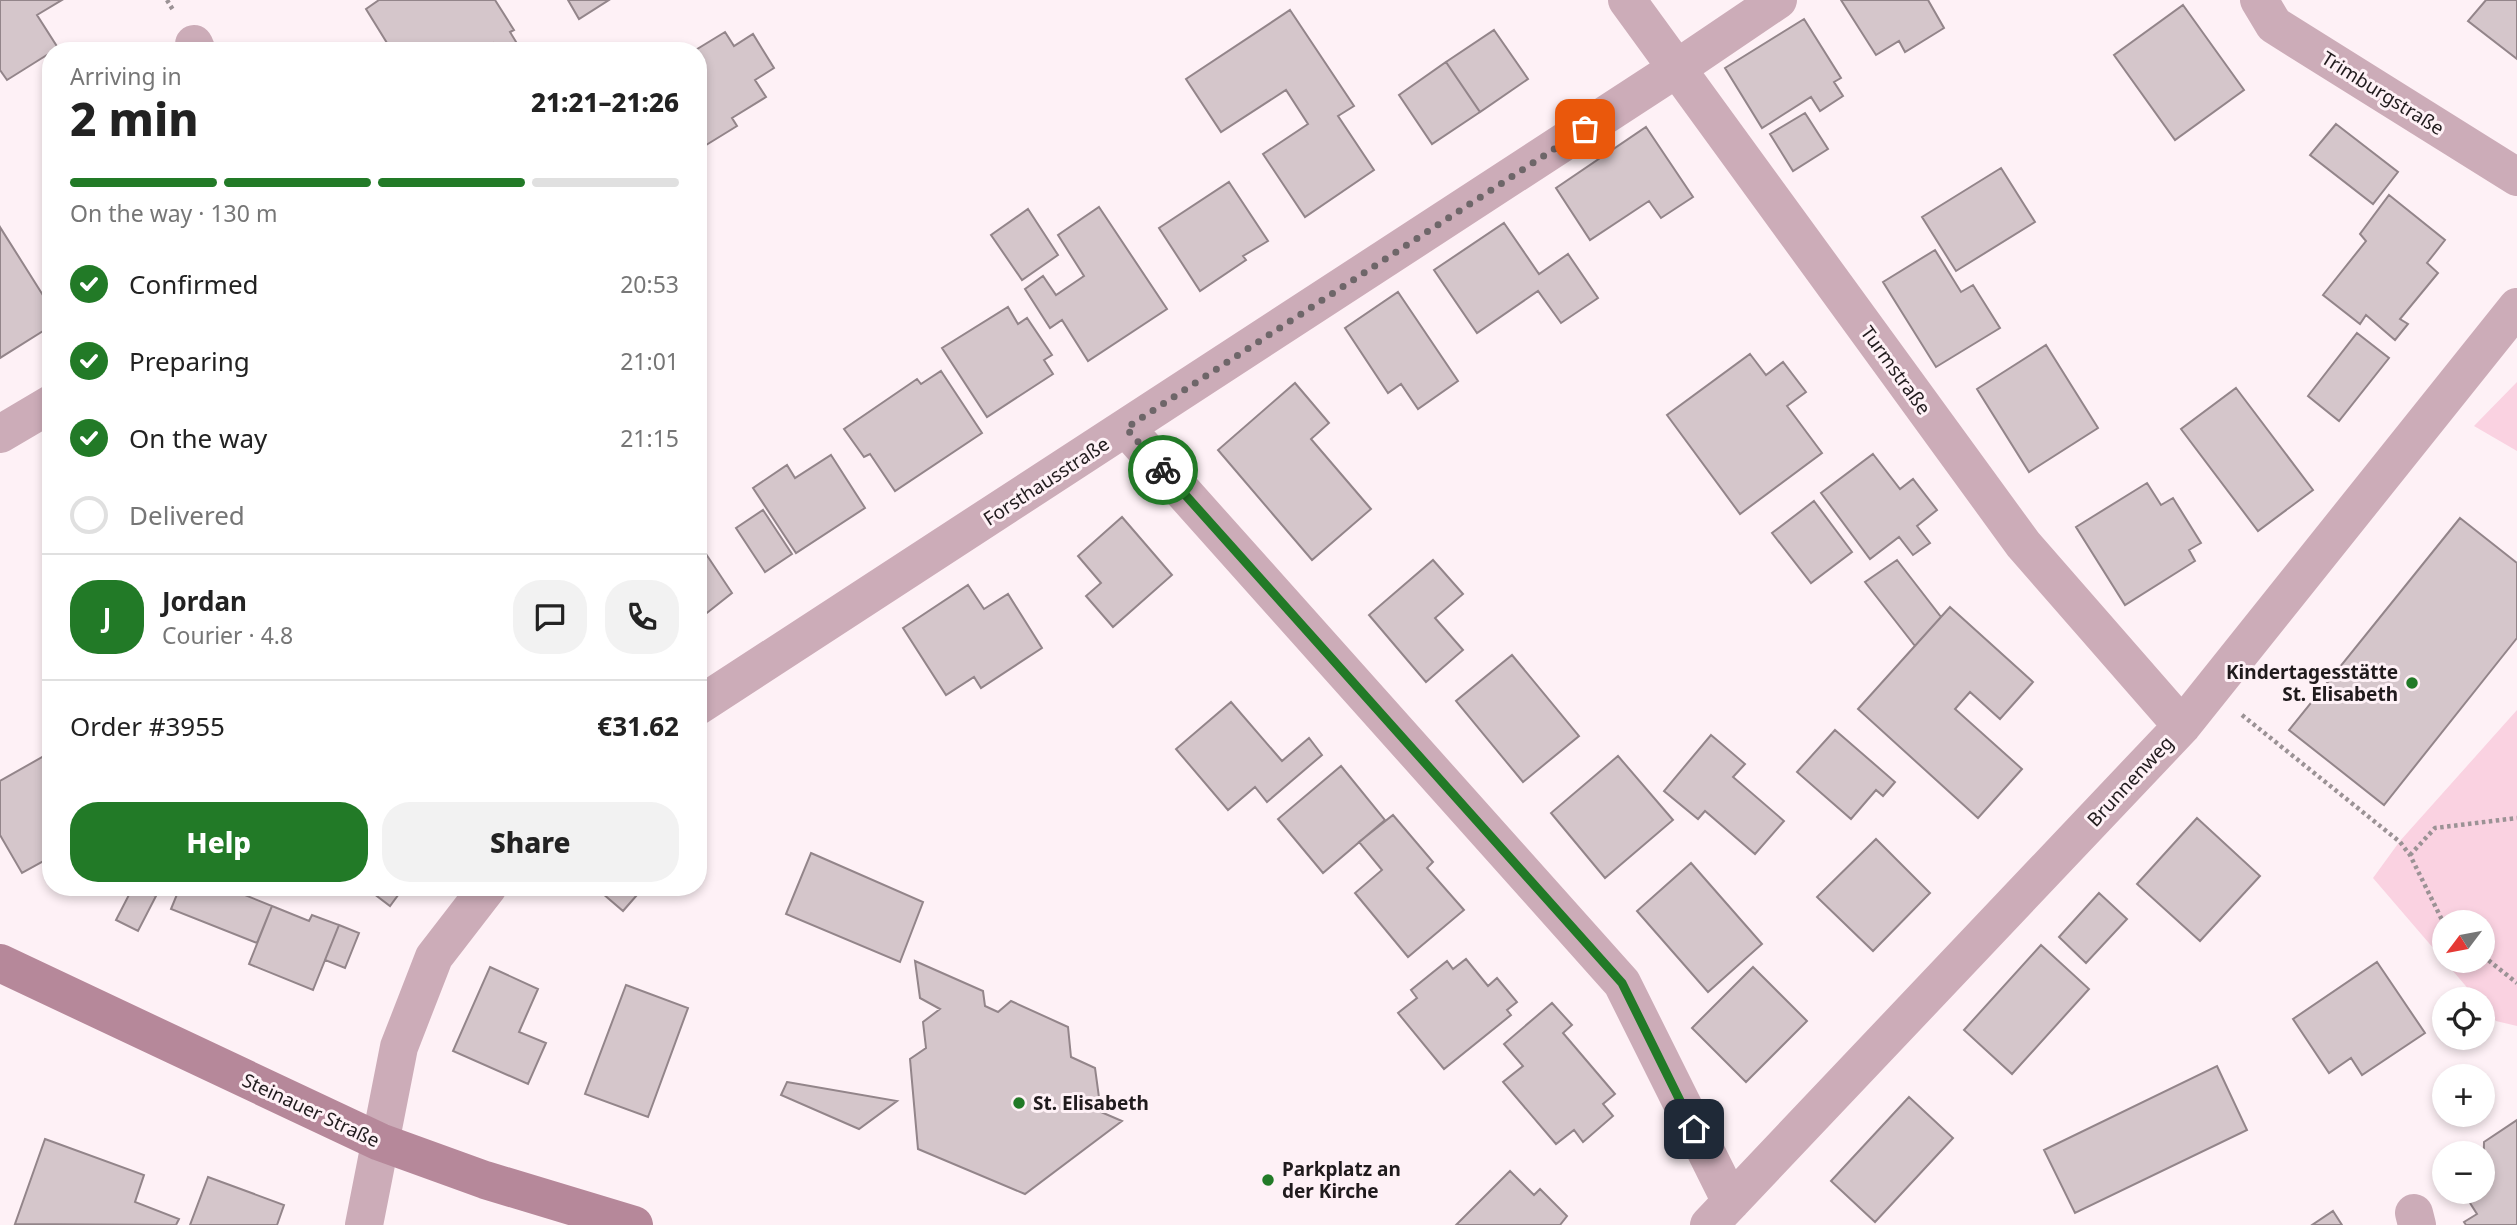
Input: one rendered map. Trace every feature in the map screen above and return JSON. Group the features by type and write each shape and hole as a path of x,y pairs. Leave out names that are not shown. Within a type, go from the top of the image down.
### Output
{"main road":[{"name":"Steinauer Straße","path":"0,963 380,1142 485,1180 634,1225"}],"street":[{"name":"Turmstraße","path":"1627,0 2023,544 2182,726"},
{"name":"Forsthausstraße","path":"707,700 1778,0"},
{"name":"Trimburgstraße","path":"2259,0 2274,25 2517,177"},
{"name":"Brunnenweg","path":"1720,1213 2182,726 2517,307"},
{"path":"0,434 42,409"},
{"path":"1126,428 1622,983 1720,1213"},
{"path":"364,1225 399,1047 434,957 481,896"}],"path":[{"path":"2210,691 2400,842 2410,855 2437,910"},
{"path":"2410,855 2435,828 2517,818"},
{"path":"2496,966 2517,982"}],"shaded area":[{"path":"2517,382 2517,451 2474,426"},
{"path":"2517,710 2517,1026 2495,1020 2495,987 2467,987 2455,973 2496,973 2496,910 2432,910 2432,947 2373,878 2400,841"}],"building":[{"path":"0,0 62,0 37,15 54,42 42,42 42,58 7,80 0,70"},
{"path":"379,0 495,0 514,30 510,32 516,42 386,42 366,9"},
{"path":"568,0 609,0 579,19"},
{"path":"1841,0 1928,0 1944,28 1905,52 1899,41 1876,55"},
{"path":"2486,0 2517,0 2517,59 2468,21"},
{"path":"2183,5 2244,90 2175,140 2114,55"},
{"path":"1290,10 1354,106 1338,116 1374,170 1305,217 1263,154 1308,124 1286,90 1221,132 1186,79"},
{"path":"1804,19 1841,78 1834,82 1843,96 1820,111 1811,97 1762,128 1725,68"},
{"path":"1494,30 1528,79 1480,112 1446,62"},
{"path":"725,32 734,46 753,34 774,68 755,80 766,97 732,118 737,126 707,144 707,43"},
{"path":"1446,62 1480,112 1432,144 1399,95"},
{"path":"1805,113 1828,149 1793,171 1770,134"},
{"path":"2336,124 2398,172 2373,204 2310,155"},
{"path":"1646,127 1693,197 1661,218 1649,201 1590,240 1556,188"},
{"path":"2001,168 2035,222 1956,271 1922,217"},
{"path":"1229,182 1268,241 1243,256 1246,260 1200,291 1159,228"},
{"path":"2389,195 2445,240 2427,263 2438,273 2400,319 2408,324 2395,340 2366,315 2360,324 2323,295 2366,241 2360,234"},
{"path":"1099,207 1167,309 1088,361 1062,320 1050,328 1025,289 1043,276 1056,295 1084,276 1058,235"},
{"path":"1028,209 1058,255 1022,280 991,235"},
{"path":"1504,223 1539,274 1568,254 1598,298 1561,323 1538,291 1477,333 1434,270"},
{"path":"0,227 42,294 42,332 0,358"},
{"path":"1935,250 1961,292 1973,285 2000,328 1936,367 1883,282"},
{"path":"1398,292 1458,381 1418,409 1401,384 1388,393 1345,328"},
{"path":"1008,307 1018,324 1027,318 1052,355 1044,360 1053,374 987,417 942,348"},
{"path":"2357,333 2389,358 2339,421 2308,396"},
{"path":"2046,345 2098,428 2029,472 1977,389"},
{"path":"1750,354 1766,375 1783,362 1806,392 1787,406 1822,453 1740,514 1667,415"},
{"path":"941,371 982,433 895,491 870,454 864,457 844,429 917,379 921,384"},
{"path":"1295,383 1329,423 1311,439 1371,509 1312,560 1218,450"},
{"path":"2236,388 2313,490 2258,531 2181,429"},
{"path":"1873,454 1900,489 1913,479 1937,510 1917,526 1930,543 1913,555 1899,537 1870,559 1821,493"},
{"path":"831,455 865,508 796,553 753,488 787,465 795,478"},
{"path":"2147,483 2161,505 2173,498 2201,543 2189,550 2195,561 2125,605 2076,527"},
{"path":"1814,501 1852,552 1811,583 1772,533"},
{"path":"763,510 792,554 765,572 736,528"},
{"path":"1122,517 1172,575 1113,627 1086,596 1101,583 1078,556"},
{"path":"2460,518 2517,563 2517,638 2384,805 2289,730"},
{"path":"707,556 732,593 707,613"},
{"path":"1433,560 1463,594 1435,618 1463,650 1426,682 1369,615"},
{"path":"1897,560 1941,617 1915,646 1865,582"},
{"path":"968,585 984,609 1008,594 1042,648 981,688 974,677 946,695 903,628"},
{"path":"1950,607 2033,682 2000,719 1970,692 1955,709 2022,769 1978,818 1858,709"},
{"path":"1512,655 1579,736 1523,782 1456,701"},
{"path":"1231,702 1282,761 1309,738 1322,755 1267,802 1255,787 1228,810 1176,749"},
{"path":"1835,730 1895,782 1883,796 1876,790 1851,819 1797,772"},
{"path":"1711,735 1745,764 1733,777 1784,821 1755,854 1705,811 1698,819 1664,791"},
{"path":"1618,756 1673,820 1605,878 1551,813"},
{"path":"42,757 42,862 22,873 0,835 0,781"},
{"path":"1341,766 1385,820 1323,873 1278,819"},
{"path":"1393,815 1433,862 1427,868 1464,910 1408,957 1355,893 1382,870 1359,842"},
{"path":"2197,818 2260,876 2200,941 2137,884"},
{"path":"1876,839 1930,893 1873,951 1817,897"},
{"path":"811,853 923,902 900,962 786,914"},
{"path":"1691,863 1762,944 1708,992 1637,911"},
{"path":"2099,893 2127,919 2086,963 2059,937"},
{"path":"128,896 156,896 138,931 116,920"},
{"path":"176,896 247,896 272,906 257,943 171,909"},
{"path":"377,896 397,896 390,906"},
{"path":"606,896 636,896 623,911"},
{"path":"272,906 309,921 312,915 339,925 313,990 249,964"},
{"path":"339,925 359,933 345,968 325,960"},
{"path":"2041,945 2089,989 2012,1074 1964,1030"},
{"path":"1466,959 1488,986 1497,978 1517,1002 1507,1010 1511,1015 1444,1069 1398,1013 1417,998 1411,990 1447,961 1453,969"},
{"path":"915,961 983,991 985,1006 998,1012 1011,1001 1068,1027 1071,1057 1095,1068 1101,1112 1122,1121 1025,1194 918,1149 910,1059 926,1048 923,1022 940,1009 920,998"},
{"path":"2377,962 2425,1033 2362,1075 2351,1058 2329,1073 2293,1019"},
{"path":"490,967 538,989 519,1032 546,1043 528,1084 453,1051"},
{"path":"1753,967 1807,1021 1746,1082 1692,1028"},
{"path":"626,985 688,1008 648,1117 585,1094"},
{"path":"1552,1003 1572,1025 1563,1033 1615,1094 1603,1104 1613,1116 1583,1142 1574,1130 1556,1144 1503,1082 1523,1066 1504,1044"},
{"path":"2217,1066 2247,1130 2075,1213 2044,1150"},
{"path":"787,1082 897,1101 859,1129 781,1095"},
{"path":"1909,1097 1953,1138 1875,1222 1831,1181"},
{"path":"2517,1120 2517,1225 2466,1225 2464,1222 2477,1214 2471,1204 2495,1204 2495,1141 2486,1141"},
{"path":"45,1139 144,1175 135,1202 179,1219 176,1225 15,1224"},
{"path":"1510,1171 1534,1195 1540,1189 1567,1216 1560,1225 1456,1225"},
{"path":"208,1177 284,1205 277,1225 190,1225"},
{"path":"2333,1211 2342,1225 2312,1225"}],"way so far":[{"path":"1163,470 1126,428 1585,129"}],"place":[{"name":"Kindertagesstätte St. Elisabeth","path":"2412,683"},
{"name":"St. Elisabeth","path":"1019,1103"},
{"name":"Parkplatz an der Kirche","path":"1268,1180"}],"route":[{"path":"1163,470 1622,983 1694,1129"}]}
